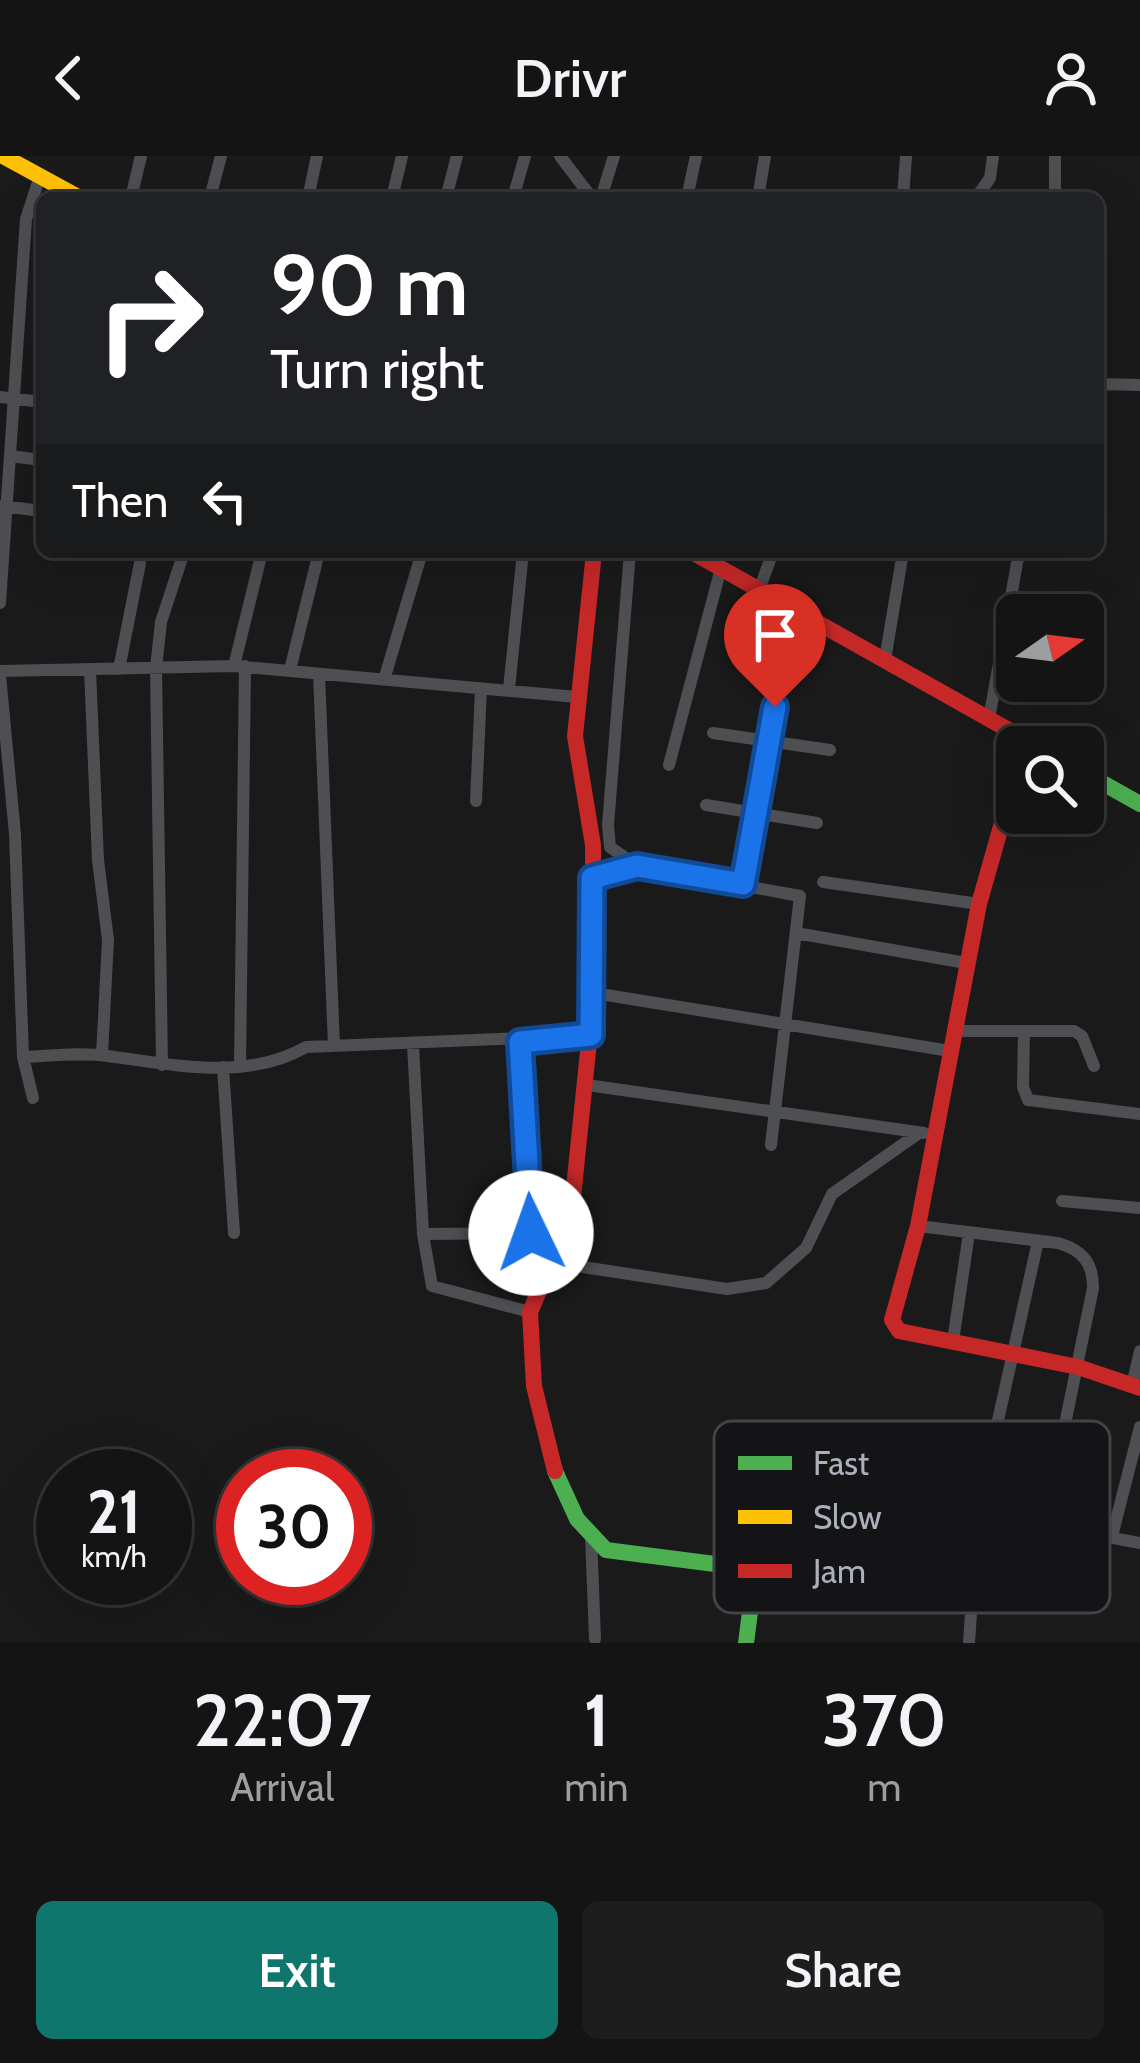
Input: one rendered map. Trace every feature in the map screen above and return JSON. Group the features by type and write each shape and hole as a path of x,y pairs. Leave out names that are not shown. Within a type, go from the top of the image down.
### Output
{"main road":[{"path":"3,156 69,192"},
{"path":"593,558 575,736 593,845 591,1035 571,1217 530,1312 534,1386 549,1458 577,1520 591,1537 606,1550 714,1564"},
{"path":"708,558 1000,726"},
{"path":"1104,784 1140,804"},
{"path":"999,834 927,1134 918,1226 892,1320 899,1331 1078,1367 1136,1386"},
{"path":"746,1643 750,1613"}],"street":[{"path":"132,192 141,156"},
{"path":"212,192 221,156"},
{"path":"309,192 317,156"},
{"path":"393,192 402,156"},
{"path":"448,192 457,156"},
{"path":"515,192 525,156"},
{"path":"560,156 587,192"},
{"path":"603,192 614,156"},
{"path":"692,192 696,156"},
{"path":"759,192 765,156"},
{"path":"903,192 906,156"},
{"path":"981,192 990,178 993,156"},
{"path":"1055,156 1055,192"},
{"path":"0,603 10,456 7,397 26,220 40,176"},
{"path":"1104,384 1140,386"},
{"path":"10,456 36,459"},
{"path":"3,506 36,510"},
{"path":"162,1065 156,668 161,622 182,558"},
{"path":"240,1067 239,666 261,558"},
{"path":"290,670 318,558"},
{"path":"384,680 420,558"},
{"path":"509,689 522,558"},
{"path":"630,558 608,825 610,847 637,866"},
{"path":"669,765 708,558"},
{"path":"759,590 771,558"},
{"path":"884,660 903,558"},
{"path":"989,719 1017,558"},
{"path":"119,669 140,563"},
{"path":"743,884 752,814 783,670 809,618"},
{"path":"33,1098 23,1057 15,944 15,834 0,673 239,666 577,697"},
{"path":"90,670 98,860 108,940 102,1055"},
{"path":"319,674 334,1046"},
{"path":"476,801 481,689"},
{"path":"713,733 830,750"},
{"path":"706,805 817,823"},
{"path":"592,878 637,866 800,896 771,1145"},
{"path":"823,882 979,904"},
{"path":"796,933 966,963"},
{"path":"0,944 15,944"},
{"path":"594,993 950,1051"},
{"path":"953,1031 1074,1031 1082,1036 1094,1066"},
{"path":"1024,1031 1023,1087 1028,1100 1140,1114"},
{"path":"23,1057 102,1055 162,1065 240,1067 278,1063 306,1047 520,1042 591,1035"},
{"path":"423,1234 531,1233 520,1042"},
{"path":"413,1045 423,1234 432,1286 530,1312"},
{"path":"223,1067 234,1233"},
{"path":"586,1085 927,1134"},
{"path":"550,1262 727,1289 766,1283 806,1248 832,1194 927,1134"},
{"path":"1062,1201 1140,1208"},
{"path":"918,1226 1072,1247 1091,1265 1093,1288 1064,1421"},
{"path":"953,1341 969,1233"},
{"path":"1000,1421 1038,1240"},
{"path":"1136,1386 1140,1352"},
{"path":"1140,1426 1112,1536 1140,1543"},
{"path":"591,1537 595,1639"},
{"path":"969,1643 971,1613"}],"traffic: fast":[{"path":"1104,784 1140,804"},
{"path":"555,1471 577,1519 606,1550 714,1564"},
{"path":"746,1643 750,1613"}],"traffic: slow":[{"path":"3,156 69,192"}],"traffic: jam":[{"path":"555,1471 534,1386 530,1312 571,1217 594,993 593,845 575,736 593,558"},
{"path":"703,558 1002,726"},
{"path":"999,834 979,904 918,1226 892,1320 899,1331 1078,1367 1140,1388"}],"route":[{"path":"531,1233 520,1042 591,1035 592,878 637,866 743,884 775,707"}]}
